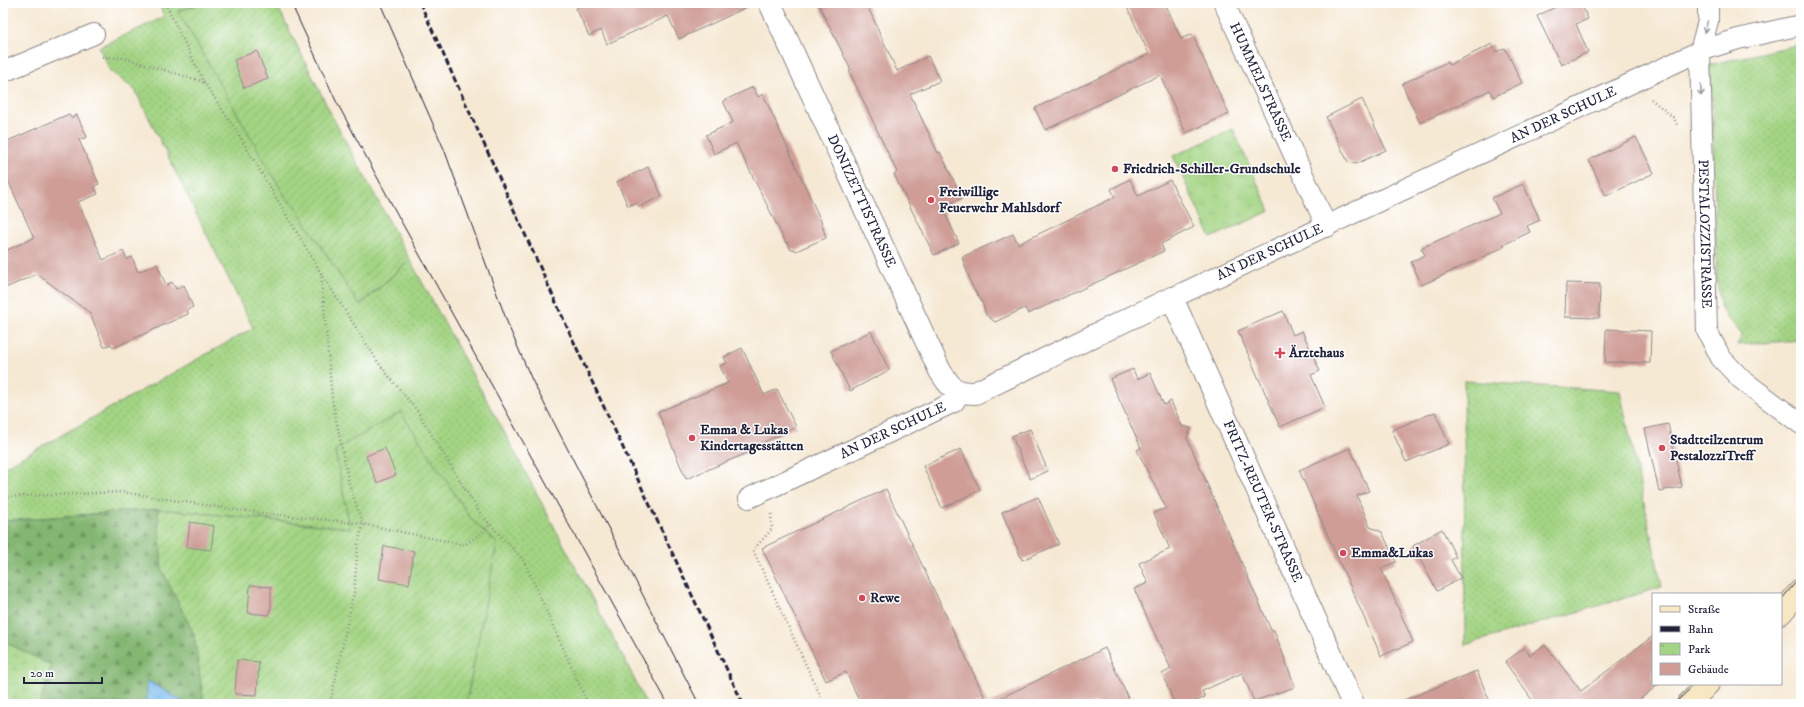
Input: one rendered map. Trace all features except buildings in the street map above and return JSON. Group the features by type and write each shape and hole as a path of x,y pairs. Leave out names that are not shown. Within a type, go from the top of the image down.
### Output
{"main road":[{"path":"1782,612 1801,590"},
{"path":"1688,704 1707,685"}],"street":[{"name":"DONIZETTISTRASSE","path":"770,3 940,371 949,385 960,393"},
{"name":"HUMMELSTRASSE","path":"1224,3 1327,227"},
{"name":"PESTALOZZISTRASSE","path":"1708,3 1708,21 1700,51 1707,331 1721,358 1741,379 1801,424"},
{"name":"AN DER SCHULE","path":"749,498 954,402 960,393 975,393 1172,298 1327,227 1700,51 1738,39 1801,24"},
{"path":"3,72 89,36"},
{"name":"FRITZ-REUTER-STRASSE","path":"1172,298 1353,704"}],"path":[{"path":"165,3 204,82 237,132 321,273 380,365 418,412 479,512 524,561 588,704"},
{"path":"89,36 96,56 124,58 204,82"},
{"path":"1651,100 1674,118 1679,129"},
{"path":"321,273 332,399 349,484 363,524 358,544 354,592 330,704"},
{"path":"3,497 122,492 237,510 363,524 465,545 490,525"},
{"path":"771,511 772,529 753,550 824,704"},
{"path":"1311,704 1325,700"}],"green space":[{"path":"159,3 203,3 178,11 287,199 293,203 360,305 410,260 504,432 628,666 646,704 466,704 497,543 472,520 335,450 350,528 158,509 3,521 3,468 253,328 135,90 110,71 99,47 164,17"},
{"path":"204,3 276,3 332,116 410,260 359,305 293,203 287,200 178,11"},
{"path":"1801,44 1801,340 1737,345 1742,335 1721,309 1717,282 1712,89 1708,65"},
{"path":"1233,129 1270,211 1211,238 1173,156"},
{"path":"1464,381 1620,391 1662,587 1465,645"},
{"path":"401,412 472,520 497,543 466,704 204,704 194,634 162,570 158,509 350,528 335,450"},
{"path":"158,509 162,570 194,634 204,704 40,704 51,665 3,641 3,521"},
{"path":"3,641 51,665 40,704 3,704"}],"water":[{"path":"147,680 187,704 147,704"}],"tram line":[{"path":"291,3 336,101 668,704"},
{"path":"380,3 444,149 509,327 532,380 699,704"},
{"path":"1782,599 1801,576"},
{"path":"1674,704 1694,685"}],"railway":[{"path":"420,3 588,373 743,704"}],"place":[{"name":"Friedrich-Schiller-Grundschule","path":"1115,169"},
{"name":"Freiwillige Feuerwehr Mahlsdorf","path":"931,200"},
{"name":"Ärztehaus","path":"1280,353"},
{"name":"Emma & Lukas Kindertagesstätten","path":"692,438"},
{"name":"Stadtteilzentrum PestalozziTreff","path":"1662,448"},
{"name":"Emma&Lukas","path":"1343,553"},
{"name":"Rewe","path":"862,598"}]}
